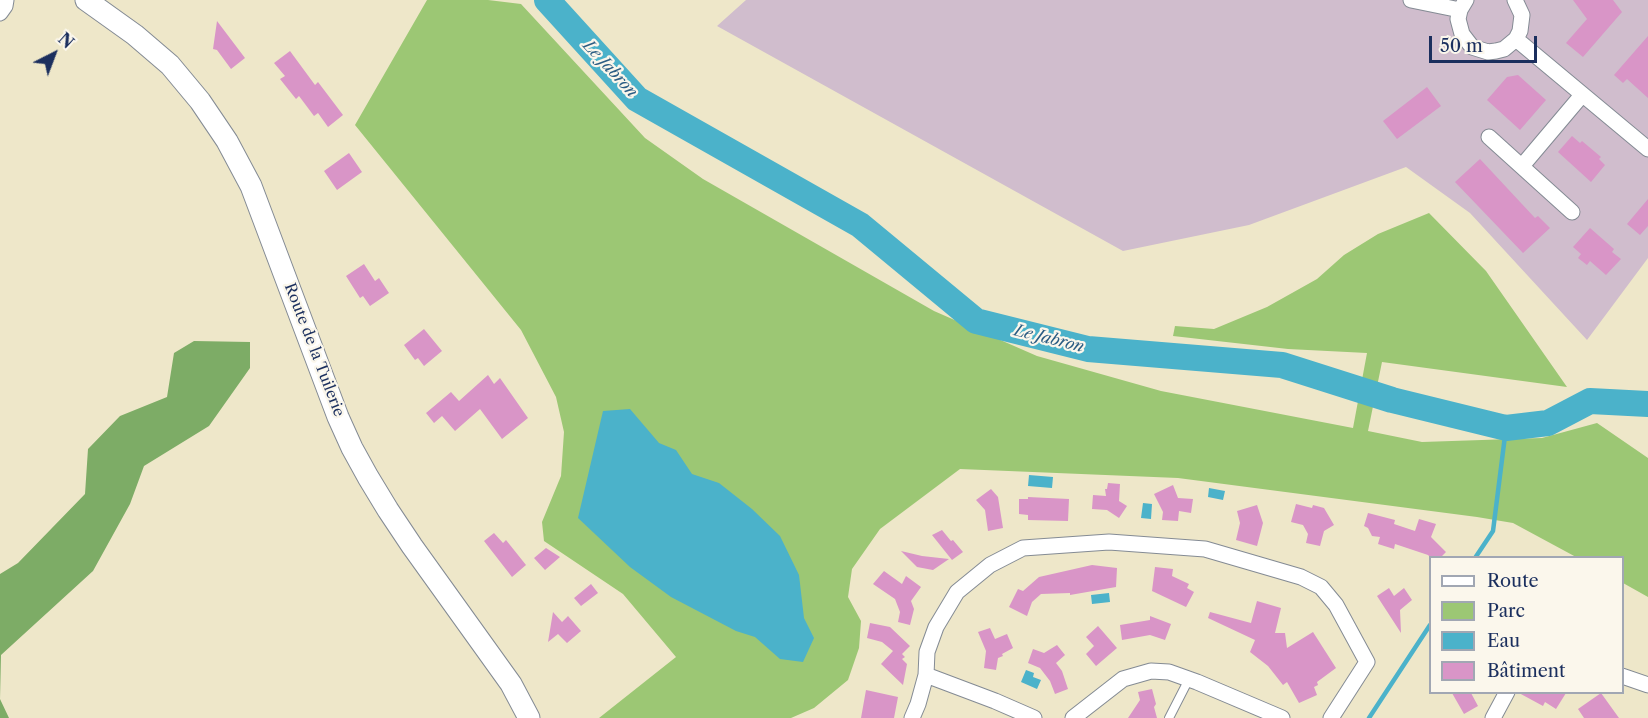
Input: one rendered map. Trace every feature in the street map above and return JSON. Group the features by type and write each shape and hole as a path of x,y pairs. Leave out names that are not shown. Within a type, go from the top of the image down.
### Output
{"main road":[{"name":"Route de la Tuilerie","path":"86,0 135,35 170,65 200,101 227,141 251,186 338,417 352,448 388,510 510,684 529,718"}],"street":[{"path":"0,13 6,0"},
{"path":"1411,0 1463,5 1459,27 1466,41 1472,47 1488,52 1510,45 1516,39 1520,31 1522,15 1515,0"},
{"path":"1516,39 1648,149"},
{"path":"1522,166 1582,94"},
{"path":"1490,137 1572,212"},
{"path":"912,718 926,675 927,652 936,627 957,592 990,565 1023,548 1109,542 1205,549 1301,577 1321,587 1336,606 1367,662 1331,718"},
{"path":"1073,718 1124,679 1151,671 1168,672 1189,679 1282,718"},
{"path":"926,675 1034,718"},
{"path":"1624,676 1648,685"},
{"path":"1493,718 1506,694"}],"lane":[{"path":"1169,718 1189,679"}],"shaded area":[{"path":"746,0 1648,0 1648,258 1587,340 1470,213 1406,167 1249,225 1123,251 717,26"}],"green space":[{"path":"427,0 488,0 521,4 645,138 703,179 934,311 1037,356 1161,391 1353,428 1367,353 1288,349 1173,336 1175,326 1214,329 1267,307 1317,279 1344,255 1378,234 1429,213 1486,271 1567,387 1382,362 1368,431 1422,442 1542,438 1597,423 1648,458 1648,597 1624,584 1624,556 1574,556 1513,523 1178,478 960,469 880,529 852,569 848,597 861,621 859,648 848,680 814,708 791,718 599,718 676,657 623,594 544,541 542,522 561,476 564,432 556,397 521,330 355,125"},
{"path":"194,341 250,342 250,368 209,426 144,466 130,504 93,571 1,655 0,699 0,574 18,563 85,494 88,449 120,416 167,397 174,353"},
{"path":"0,699 9,718 0,718"}],"water":[{"path":"630,409 659,443 676,450 692,474 719,483 752,509 780,536 799,575 804,618 814,638 803,662 780,659 755,637 736,631 671,597 630,567 578,518 603,411"},
{"path":"1029,475 1053,477 1052,488 1028,486"},
{"path":"1209,488 1225,491 1223,500 1208,497"},
{"path":"1143,503 1152,504 1151,519 1141,518"},
{"path":"1109,593 1110,602 1092,604 1091,595"},
{"path":"1026,670 1034,673 1033,677 1041,680 1037,689 1021,682"}],"building":[{"path":"1573,0 1613,0 1622,12 1583,57 1566,43 1587,19"},
{"path":"217,21 245,58 231,69 217,50 213,49"},
{"path":"1648,36 1648,98 1627,79 1623,83 1614,75"},
{"path":"290,51 315,85 318,82 343,115 328,127 318,113 314,116 299,96 296,99 280,79 285,76 274,63"},
{"path":"1518,75 1546,100 1520,130 1487,100 1507,77"},
{"path":"1427,87 1441,106 1397,139 1383,121"},
{"path":"1572,136 1580,143 1582,141 1601,157 1599,159 1605,165 1591,182 1558,152"},
{"path":"349,153 362,172 337,190 324,171"},
{"path":"1480,159 1535,218 1538,216 1550,228 1523,253 1455,182"},
{"path":"1648,199 1648,226 1640,235 1627,224"},
{"path":"1590,228 1614,249 1612,252 1621,259 1606,275 1590,261 1587,265 1578,258 1581,254 1573,247"},
{"path":"364,264 375,281 379,278 389,293 370,306 363,296 360,298 346,276"},
{"path":"424,329 442,351 424,366 418,358 415,360 404,345"},
{"path":"488,375 494,384 500,378 528,418 502,439 480,409 455,431 442,416 434,423 426,413 451,392 459,401"},
{"path":"1108,483 1120,484 1119,501 1127,506 1119,518 1107,510 1092,509 1093,495 1106,496 1105,489"},
{"path":"1173,485 1178,498 1193,499 1191,513 1179,511 1178,521 1162,520 1163,512 1154,494"},
{"path":"991,489 998,497 1003,528 988,531 985,510 976,500"},
{"path":"1028,497 1069,499 1068,521 1028,520 1028,515 1019,514 1019,499 1028,499"},
{"path":"1296,504 1324,508 1334,525 1324,531 1320,546 1306,543 1308,534 1303,525 1291,522"},
{"path":"1257,505 1263,523 1257,546 1236,540 1240,523 1237,511"},
{"path":"1368,513 1395,520 1394,524 1415,531 1419,519 1436,524 1431,537 1446,552 1442,556 1429,556 1395,544 1394,549 1378,544 1380,537 1372,536 1368,528 1364,526"},
{"path":"942,530 963,552 952,560 932,535"},
{"path":"494,533 503,543 506,540 526,565 512,577 484,541"},
{"path":"546,548 560,557 545,570 534,558"},
{"path":"901,551 949,559 933,570 917,567"},
{"path":"1092,565 1117,568 1116,587 1070,595 1070,593 1041,594 1032,602 1027,616 1009,607 1018,589 1023,591 1039,577"},
{"path":"1155,567 1173,569 1172,576 1189,584 1187,588 1194,592 1186,607 1152,591"},
{"path":"884,571 902,584 906,576 921,587 911,601 914,609 910,625 898,622 900,612 895,599 873,584"},
{"path":"591,584 598,593 581,606 574,598"},
{"path":"1389,588 1394,596 1404,588 1412,600 1400,610 1401,633 1377,596"},
{"path":"1257,601 1281,608 1275,633 1285,633 1287,648 1313,632 1336,668 1317,682 1318,685 1314,687 1317,695 1299,703 1287,682 1283,685 1268,666 1250,652 1255,640 1208,618 1210,612 1251,623"},
{"path":"553,612 562,622 568,616 581,631 567,643 558,634 548,642"},
{"path":"1150,616 1171,624 1165,640 1150,635 1122,640 1120,625 1150,620"},
{"path":"870,623 890,627 910,646 902,654 905,657 902,659 907,664 903,685 881,664 893,651 882,642 867,638"},
{"path":"1098,626 1117,648 1096,666 1086,654 1094,646 1086,637"},
{"path":"990,628 995,639 1007,634 1013,648 998,658 996,670 984,668 986,651 978,632"},
{"path":"1057,645 1065,655 1056,663 1062,671 1068,689 1055,694 1050,681 1040,668 1028,663 1033,649 1044,653"},
{"path":"1152,689 1157,718 1128,718 1140,700 1138,692"},
{"path":"866,690 898,697 894,718 861,718"},
{"path":"1453,694 1472,694 1478,706 1464,714"},
{"path":"1521,694 1565,694 1556,709 1545,702 1543,706"},
{"path":"1602,694 1619,718 1584,718 1578,709"}],"waterway":[{"name":"Le Jabron","path":"547,0 637,99 860,225 976,321 1088,349 1282,365 1392,400 1506,428 1548,423 1590,401 1648,404"},
{"path":"1476,556 1493,531 1506,428"},
{"path":"1369,718 1429,627"}]}
